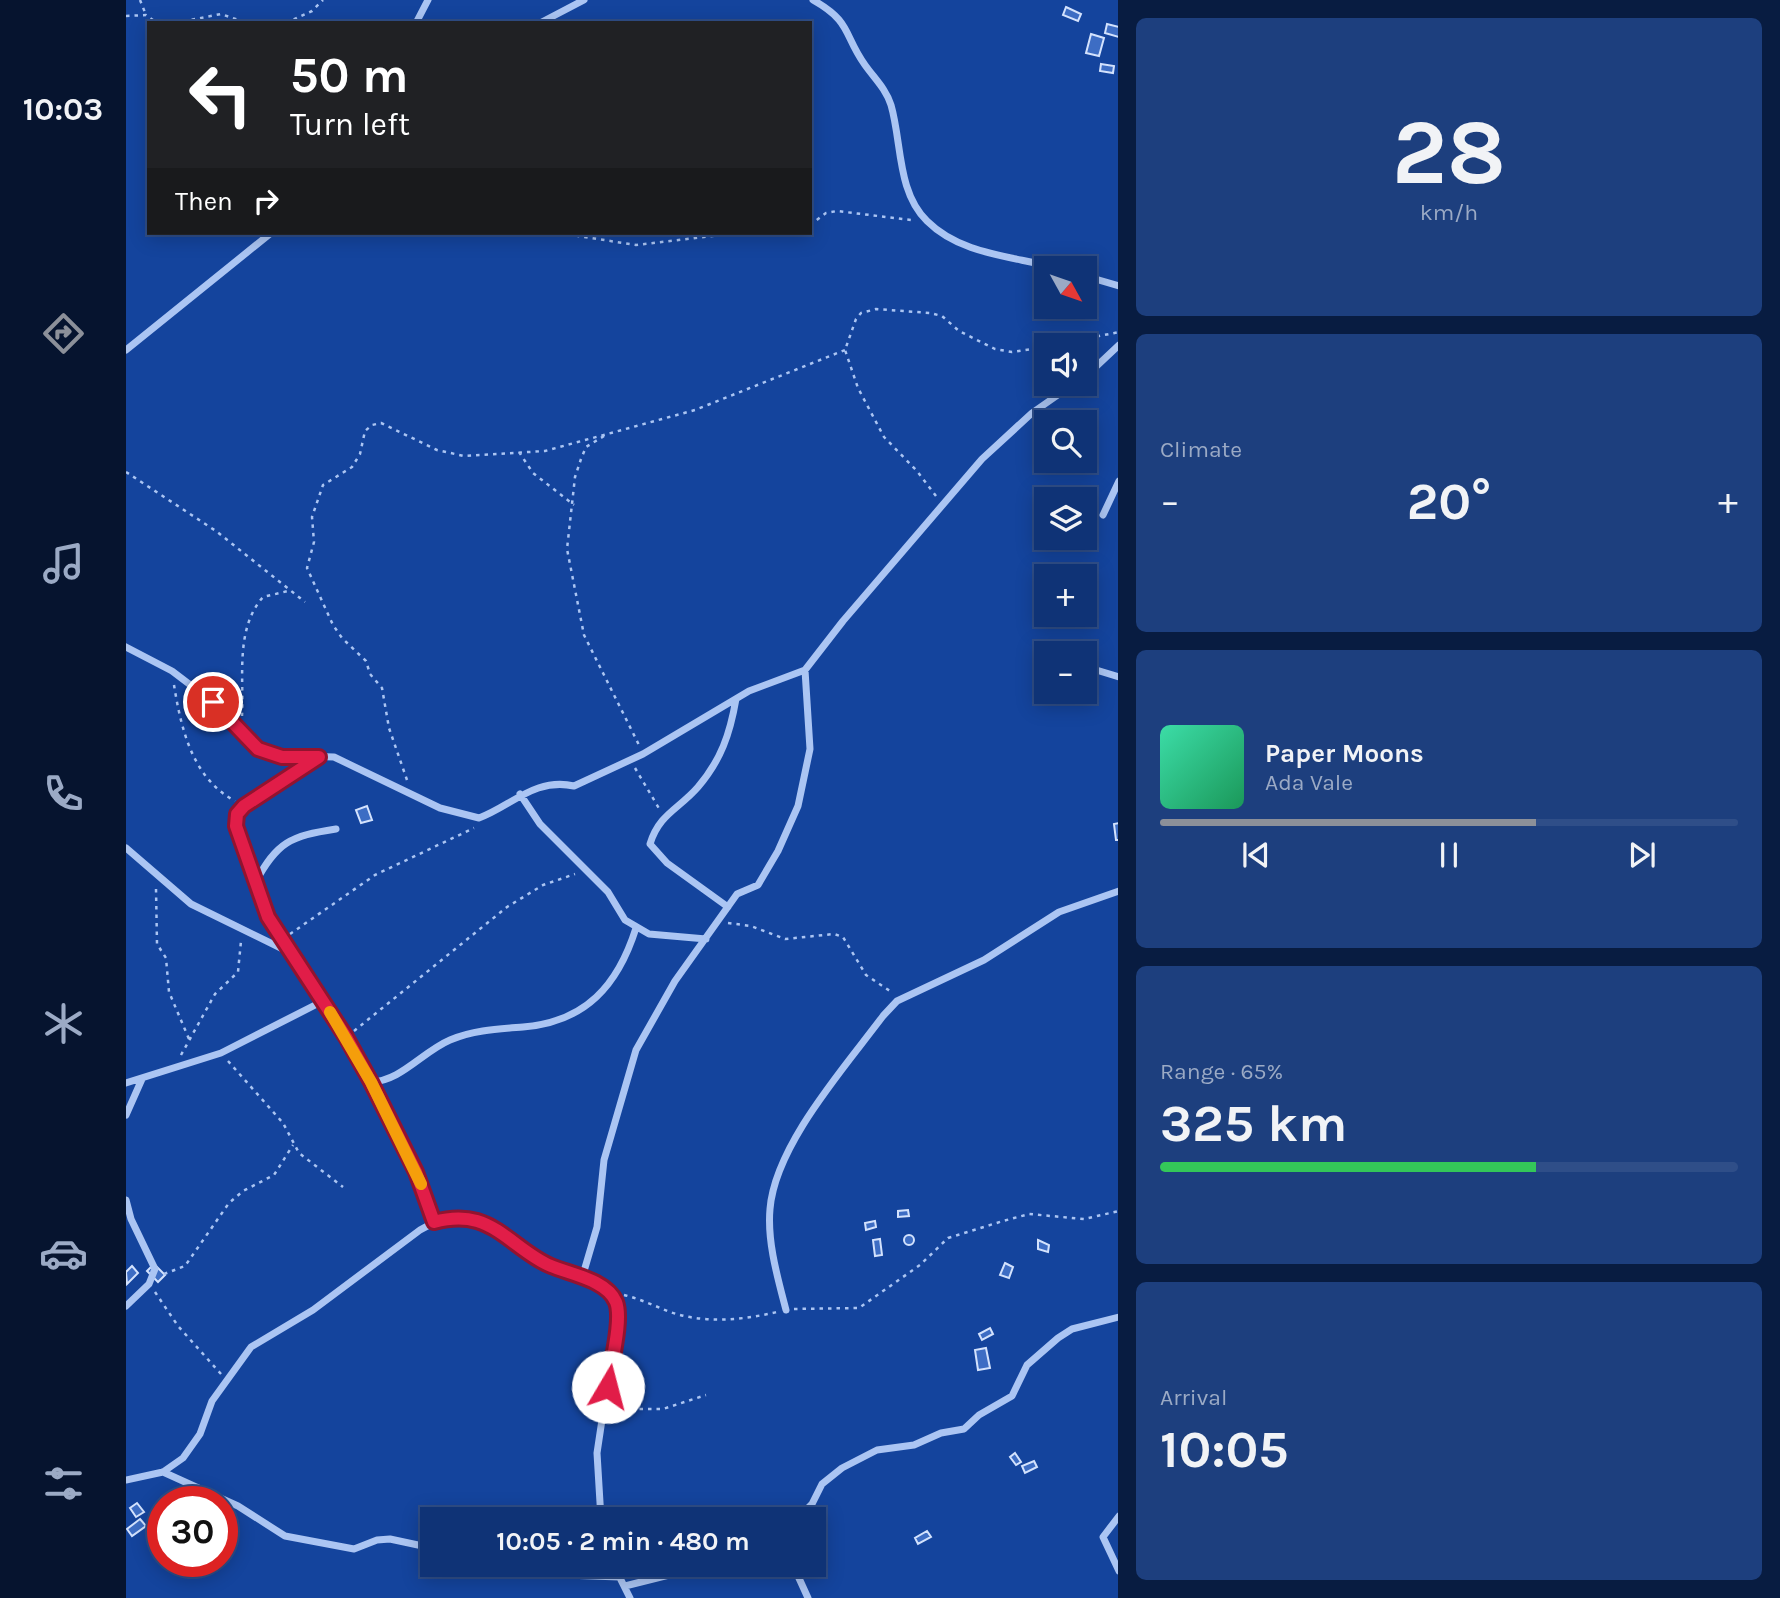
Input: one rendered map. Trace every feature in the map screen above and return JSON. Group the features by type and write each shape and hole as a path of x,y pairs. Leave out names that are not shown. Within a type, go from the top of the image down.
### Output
{"street":[{"path":"417,21 428,0"},
{"path":"544,21 584,0"},
{"path":"813,0 829,9 846,25 865,65 888,96 908,187 916,208 928,223 979,251 1034,263"},
{"path":"828,0 829,9"},
{"path":"126,350 269,235"},
{"path":"1097,280 1118,286"},
{"path":"1097,365 1118,345"},
{"path":"126,647 172,671 226,712 258,749 271,755 319,757 348,762 413,796 453,813 473,818 483,816 520,794 562,783 574,786 643,754 736,699 805,670 942,505 1006,437 1032,413 1056,396"},
{"path":"1103,515 1118,481"},
{"path":"582,1278 597,1227 604,1160 636,1050 653,1016 737,894 758,885 779,851 798,806 810,750 805,670"},
{"path":"1097,670 1118,677"},
{"path":"728,907 655,852 650,844 656,826 697,787 726,746 736,699"},
{"path":"319,757 244,806 237,814 236,826 268,917 346,1037 371,1082 416,1172 434,1222"},
{"path":"520,794 540,824 608,892 625,920 649,934 706,939"},
{"path":"255,883 269,859 285,842 306,834 336,829"},
{"path":"126,848 191,904 290,953"},
{"path":"786,1310 769,1210 775,1183 804,1123 897,1001 984,960 1059,912 1118,891"},
{"path":"371,1082 396,1076 422,1055 453,1038 475,1032 540,1025 558,1020 597,999 628,954 636,928"},
{"path":"126,1083 221,1053 323,1001"},
{"path":"126,1115 142,1079"},
{"path":"126,1200 131,1219 153,1261 152,1280 126,1306"},
{"path":"126,1480 163,1472 183,1458 194,1444 212,1401 226,1378 251,1347 313,1310 434,1222 449,1218 479,1222 548,1265 582,1278 611,1294 617,1303 617,1320 597,1453 600,1507"},
{"path":"809,1507 822,1484 842,1468 877,1450 914,1445 941,1433 964,1429 979,1415 1012,1396 1027,1365 1058,1338 1072,1329 1118,1317"},
{"path":"163,1472 238,1506 285,1536 354,1549 390,1539 420,1545"},
{"path":"1118,1516 1103,1537 1118,1570"},
{"path":"620,1577 631,1598"},
{"path":"625,1586 661,1577"},
{"path":"799,1577 808,1598"}],"path":[{"path":"140,0 146,15 154,21"},
{"path":"290,21 312,11 323,0"},
{"path":"185,21 221,14 241,21"},
{"path":"126,16 146,15"},
{"path":"812,224 826,213 837,211 928,223"},
{"path":"572,235 636,245 720,235"},
{"path":"942,505 929,484 884,437 858,388 845,350 856,319 861,313 876,309 940,315 959,331 995,349 1012,352 1034,349"},
{"path":"1097,336 1118,332"},
{"path":"413,796 388,727 382,688 370,674 366,661 338,632 307,568 314,542 312,517 323,485 352,467 360,454 365,431 372,425 381,423 437,450 464,456 545,451 695,410 845,350"},
{"path":"606,434 586,447 581,459 575,477 567,549 579,618 591,653 643,754"},
{"path":"518,452 533,473 574,505"},
{"path":"126,472 216,531 305,602"},
{"path":"241,732 243,644 250,616 263,597 289,591"},
{"path":"172,671 188,747 212,782 228,797 244,806"},
{"path":"622,762 634,768 664,816"},
{"path":"282,941 359,885 416,853 463,835 483,816"},
{"path":"346,1037 439,965 507,907 543,885 587,871"},
{"path":"159,878 156,892 158,944 166,958 169,992 189,1039"},
{"path":"718,923 751,926 785,939 834,934 843,937 866,975 888,989 897,1001"},
{"path":"171,1070 215,994 238,971 241,940 247,932"},
{"path":"221,1053 275,1113 292,1145 310,1163 343,1187"},
{"path":"226,1378 178,1326 152,1280 185,1266 229,1203 243,1191 274,1175 292,1145"},
{"path":"611,1294 637,1298 673,1313 714,1320 736,1320 786,1310 859,1308 920,1265 948,1238 1029,1214 1084,1219 1118,1211"},
{"path":"604,1409 663,1409 706,1395"}],"building":[{"path":"1066,7 1081,14 1078,21 1063,15"},
{"path":"1107,24 1118,27 1118,37 1105,33"},
{"path":"1091,34 1104,38 1099,56 1086,53"},
{"path":"1101,64 1114,66 1113,73 1100,71"},
{"path":"367,806 372,820 361,823 356,810"},
{"path":"1118,823 1118,840 1116,840 1114,824"},
{"path":"908,1210 909,1216 898,1217 898,1211"},
{"path":"875,1221 876,1227 866,1230 865,1223"},
{"path":"909,1235 913,1236 913,1244 909,1245 905,1244 904,1240 905,1236"},
{"path":"880,1239 882,1255 875,1256 873,1240"},
{"path":"1038,1240 1049,1245 1048,1252 1038,1249"},
{"path":"1005,1263 1013,1267 1009,1278 1000,1275"},
{"path":"154,1264 165,1275 158,1282 147,1271"},
{"path":"132,1266 138,1273 127,1284 126,1272"},
{"path":"990,1328 993,1334 982,1340 979,1334"},
{"path":"986,1348 990,1368 978,1370 975,1350"},
{"path":"1015,1453 1021,1462 1016,1465 1010,1457"},
{"path":"1034,1461 1037,1467 1025,1473 1022,1466"},
{"path":"137,1503 144,1512 136,1517 130,1508"},
{"path":"140,1519 146,1526 132,1536 127,1529"},
{"path":"927,1531 931,1537 918,1544 915,1538"}],"slow traffic":[{"path":"330,1012 371,1082 421,1184"}],"route":[{"path":"213,702 226,712 246,739 258,749 282,757 319,757 292,772 244,806 237,814 236,826 268,917 346,1037 371,1082 416,1172 434,1222 449,1218 479,1222 548,1265 596,1284 611,1294 617,1303 617,1320 608,1387"}]}
